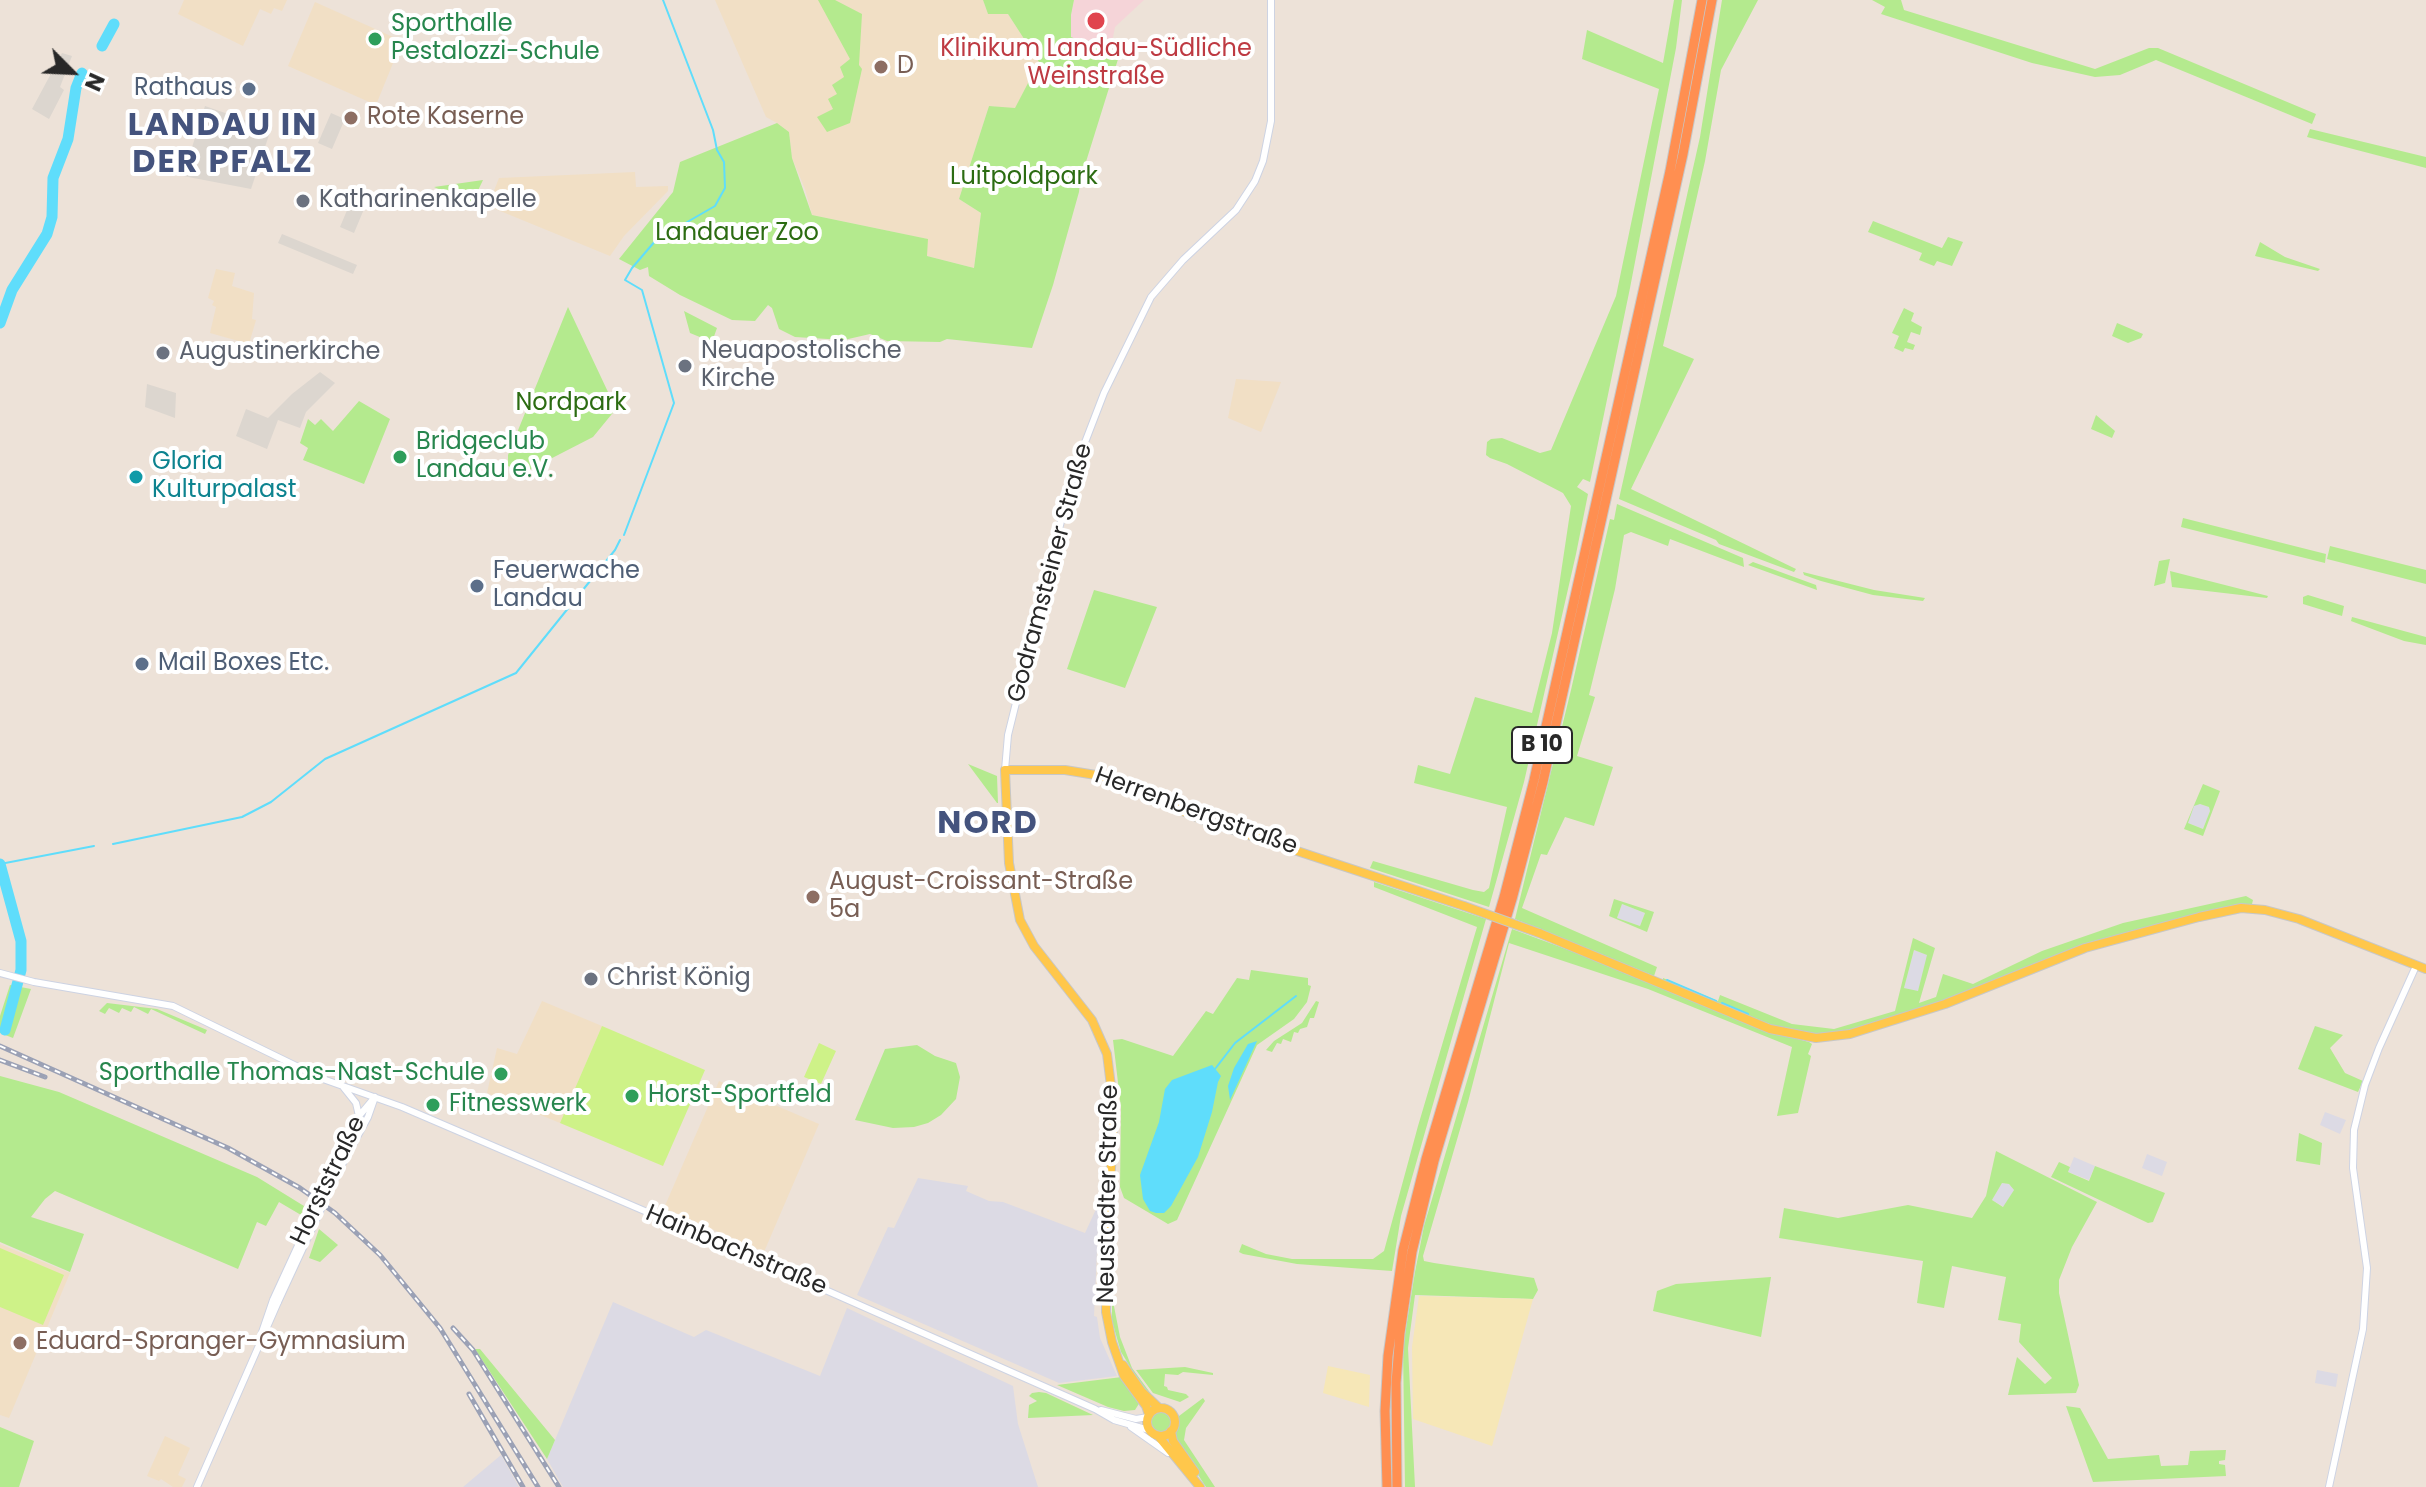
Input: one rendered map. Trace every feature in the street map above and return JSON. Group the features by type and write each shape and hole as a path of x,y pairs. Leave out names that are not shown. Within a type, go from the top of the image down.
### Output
{"highway":[{"name":"B 10","path":"1387,1487 1385,1424 1388,1356 1406,1238 1432,1138 1504,897 1534,780 1670,171 1702,0"},
{"name":"B 10","path":"1397,1487 1396,1383 1412,1252 1434,1161 1508,913 1543,782 1679,176 1712,0"}],"main road":[{"name":"Herrenbergstraße","path":"1005,770 1069,770 1102,776 1195,818 1464,906 1539,933 1762,1026 1816,1038 1850,1034 1945,1004 2085,948 2241,908 2265,910 2299,919 2421,967"},
{"name":"Neustadter Straße","path":"1005,770 1009,863 1020,920 1034,946 1092,1020 1107,1054 1114,1110 1105,1295 1109,1328 1124,1376 1146,1406 1148,1416"},
{"name":"Neustadter Straße","path":"1118,1358 1147,1398 1159,1408"},
{"path":"1159,1436 1171,1431 1175,1425 1174,1417 1168,1410 1159,1408 1148,1416 1149,1430 1159,1436 1200,1487"},
{"path":"1171,1431 1173,1441 1196,1474 1200,1487"}],"street":[{"name":"Godramsteiner Straße","path":"1005,770 1008,735 1067,497 1097,410 1151,297 1171,272 1236,210 1255,181 1263,161 1272,110 1271,0"},
{"path":"2329,1487 2362,1342 2367,1268 2353,1168 2353,1141 2361,1098 2379,1048 2421,967"},
{"name":"Hainbachstraße","path":"0,973 180,1008 342,1086 375,1097 802,1278 1125,1424 1149,1430"},
{"path":"342,1086 355,1101 359,1116"},
{"name":"Horststraße","path":"197,1487 258,1347 261,1328 359,1116 375,1097"},
{"name":"Horststraße","path":"351,1137 368,1117 375,1097"},
{"name":"Hainbachstraße","path":"1095,1409 1136,1419 1148,1416"},
{"path":"1125,1424 1164,1449 1200,1487"}],"shaded area":[{"path":"184,0 287,0 282,11 274,8 271,14 260,9 243,46 178,14"},
{"path":"715,0 983,0 988,14 1008,14 1039,62 1015,109 989,106 959,199 981,213 974,268 927,256 927,239 812,215 792,158 789,132 766,117"},
{"name":"Klinikum Landau-Südliche Weinstraße","path":"1074,0 1144,0 1115,27 1110,52 1071,37"},
{"path":"315,2 402,41 376,105 288,66"},
{"path":"62,53 72,56 60,87 64,90 49,119 32,109"},
{"path":"205,106 271,129 251,189 183,176"},
{"path":"331,113 356,124 344,121 332,149 318,143"},
{"path":"635,172 636,187 668,186 668,191 624,236 610,256 488,206 499,178"},
{"path":"353,196 367,202 354,233 340,227"},
{"path":"282,234 357,265 353,274 278,243"},
{"path":"216,269 235,273 232,286 254,293 252,319 256,320 249,344 210,333 216,307 212,305 214,301 208,298"},
{"path":"320,372 335,383 306,412 300,428 278,420 267,449 236,436 246,409 268,418"},
{"path":"1236,379 1281,382 1261,432 1228,418"},
{"path":"147,384 176,393 175,418 145,407"},
{"path":"2194,805 2209,807 2210,811 2203,829 2188,823"},
{"path":"1622,904 1645,913 1640,926 1617,918"},
{"path":"1914,950 1928,955 1918,992 1904,988"},
{"path":"542,1001 602,1026 560,1123 487,1093 497,1048 517,1054"},
{"path":"719,1081 819,1124 764,1252 664,1208"},
{"path":"2325,1112 2346,1120 2340,1134 2320,1125"},
{"path":"2147,1154 2167,1162 2162,1176 2142,1168"},
{"path":"2074,1157 2095,1166 2089,1180 2068,1172"},
{"path":"918,1178 968,1186 966,1191 989,1201 1003,1202 1085,1233 1099,1208 1094,1316 1097,1317 1100,1338 1117,1376 1059,1383 857,1295 888,1227 894,1228"},
{"path":"2002,1183 2009,1184 2014,1190 2004,1207 1992,1200"},
{"name":"Eduard-Spranger-Gymnasium","path":"0,1244 70,1273 9,1418 0,1415"},
{"path":"613,1302 694,1337 706,1330 820,1376 847,1308 1013,1386 1018,1424 1038,1487 563,1487 547,1459"},
{"path":"2317,1370 2338,1374 2336,1387 2315,1383"},
{"path":"165,1436 190,1448 178,1475 186,1479 182,1487 173,1487 161,1479 147,1476"},
{"path":"501,1455 519,1487 463,1487"}],"green space":[{"path":"818,0 835,0 862,14 859,65 862,69 850,123 827,132 817,117 833,109 828,99 837,94 832,85 844,77 840,67 850,59"},
{"path":"983,0 1074,0 1071,37 1119,56 1032,348 947,339 940,342 887,341 870,334 844,340 795,337 779,329 768,305 755,321 732,320 649,276 648,267 640,270 619,259 673,192 680,162 777,123 789,132 792,158 812,215 928,239 927,256 974,268 981,213 959,199 989,106 1015,108 1039,62 1008,14 988,14"},
{"path":"1674,0 1682,0 1676,48 1630,288 1590,482 1583,479 1577,487 1588,494 1576,554 1524,782 1489,907 1370,868 1373,861 1473,890 1484,892 1489,888 1507,807 1414,783 1418,765 1450,774 1475,697 1532,713 1552,633 1571,506 1563,493 1486,455 1487,442 1502,438 1540,453 1551,450 1616,296 1659,89 1582,59 1587,30 1663,63"},
{"path":"1722,0 1758,0 1721,70 1705,161 1663,346 1694,359 1631,489 1796,569 1794,572 1719,544 1716,540 1619,499 1700,137"},
{"path":"1872,0 1901,0 1904,10 2095,69 2149,48 2158,48 2316,114 2312,124 2156,60 2120,75 2095,77 2032,63 1881,14 1885,7"},
{"path":"2310,129 2426,157 2426,168 2307,137"},
{"path":"483,180 472,203 434,187"},
{"path":"1873,221 1942,248 1948,237 1963,242 1952,266 1937,261 1934,266 1919,260 1922,253 1868,232"},
{"path":"2260,242 2285,257 2320,269 2255,256"},
{"name":"Nordpark","path":"568,307 616,409 593,437 523,473 508,466 508,455"},
{"path":"1904,308 1914,313 1911,321 1922,327 1920,335 1911,332 1907,342 1915,345 1913,350 1905,348 1903,352 1894,348 1899,336 1892,333"},
{"path":"684,311 717,328 712,342 690,333"},
{"path":"2117,323 2143,334 2141,338 2128,343 2112,336"},
{"path":"359,401 390,419 364,484 303,460 308,448 300,443 308,419 315,425 321,419 333,431"},
{"path":"2096,415 2115,431 2112,438 2091,429"},
{"path":"1617,504 1743,558 1744,567 1670,539 1668,546 1631,532 1624,535 1615,589 1589,695 1595,697 1577,756 1613,767 1594,826 1565,817 1547,855 1541,854 1522,908 1657,967 1654,976 1515,919 1610,519 1614,520"},
{"path":"2183,518 2326,554 2325,563 2181,527"},
{"path":"2330,546 2426,570 2426,584 2327,559"},
{"path":"2170,559 2165,583 2154,586 2159,561"},
{"path":"1753,562 1816,585 1817,590 1748,565"},
{"path":"2170,571 2268,596 2172,587"},
{"path":"1803,572 1874,590 1925,598 1923,601 1873,595 1821,581"},
{"path":"1094,590 1157,607 1125,688 1067,669"},
{"path":"2308,595 2344,606 2342,616 2303,604 2303,597"},
{"path":"2352,617 2426,637 2426,645 2404,641 2351,621"},
{"path":"968,764 997,776 998,803 997,803"},
{"path":"2203,784 2220,791 2203,836 2184,829","holes":["2194,806 2209,807 2203,829 2188,823"]},
{"path":"1374,882 1486,919 1401,1216 1392,1271 1297,1264 1243,1254 1239,1252 1242,1244 1266,1254 1292,1259 1373,1259 1384,1251 1477,927 1374,887"},
{"path":"2246,896 2253,900 2252,904 2191,915 2081,946 1956,997 1844,1032 1812,1034 1784,1030 1663,981 1663,978 1718,1001 1720,995 1792,1024 1834,1029 1895,1011 1913,938 1935,948 1919,1003 1936,997 1943,974 1973,984 2042,951 2123,923","holes":["1914,950 1927,955 1918,991 1904,988"]},
{"path":"1614,899 1654,912 1647,932 1609,916","holes":["1622,904 1645,913 1640,926 1617,918"]},
{"path":"1512,929 1609,965 1763,1030 1809,1042 1812,1044 1808,1054 1811,1056 1798,1113 1777,1116 1792,1047 1648,989 1509,943 1468,1102 1423,1256 1424,1261 1434,1263 1534,1278 1538,1290 1533,1299 1415,1295 1408,1348 1415,1487 1405,1487 1403,1347 1415,1272 1424,1226"},
{"path":"1251,970 1308,978 1308,985 1311,986 1307,1002 1294,1019 1257,1045 1177,1220 1168,1224 1124,1198 1120,1187 1121,1108 1113,1040 1122,1039 1173,1056 1206,1011 1213,1014 1237,978 1249,980"},
{"path":"10,985 31,989 13,1038 0,1033 0,1016"},
{"path":"1316,1001 1319,1002 1314,1018 1310,1018 1307,1027 1294,1032 1291,1042 1283,1039 1272,1052 1266,1050 1274,1041 1302,1023"},
{"path":"107,1003 157,1009 207,1030 205,1034 151,1009 148,1014 134,1007 131,1012 122,1008 119,1013 109,1008 105,1014 99,1011"},
{"name":"Horst-Sportfeld","path":"602,1026 705,1070 663,1166 560,1123"},
{"path":"2315,1026 2343,1035 2330,1048 2345,1073 2363,1081 2358,1092 2298,1069"},
{"path":"819,1043 836,1051 821,1084 804,1077"},
{"path":"917,1045 935,1056 956,1063 960,1077 956,1099 941,1115 914,1127 893,1128 855,1120 885,1049"},
{"path":"0,1076 59,1092 257,1177 304,1206 301,1215 279,1202 266,1226 257,1222 238,1269 55,1191 31,1217 84,1234 70,1272 0,1242"},
{"path":"2299,1133 2322,1143 2320,1165 2296,1161"},
{"path":"1996,1151 2097,1202 2072,1247 2059,1280 2059,1293 2079,1385 2076,1393 2008,1395 2017,1357 2045,1384 2052,1378 2019,1342 2021,1324 1998,1320 2006,1277 1952,1266 1944,1308 1917,1303 1923,1261 1779,1238 1784,1208 1838,1218 1908,1205 1972,1218 1986,1196","holes":["2002,1183 2009,1184 2014,1190 2003,1207 1992,1200"]},
{"path":"2059,1162 2070,1167 2068,1172 2089,1181 2095,1166 2165,1193 2153,1222 2148,1223 2051,1177"},
{"path":"319,1229 338,1245 320,1262 309,1258"},
{"path":"0,1248 64,1275 43,1325 0,1307"},
{"path":"1771,1277 1761,1337 1653,1311 1657,1291 1676,1284"},
{"path":"1112,1296 1120,1337 1132,1368 1151,1394 1148,1396 1121,1352 1112,1321"},
{"path":"475,1349 480,1349 555,1440 547,1459"},
{"path":"1185,1367 1213,1375 1165,1374 1164,1386 1168,1390 1189,1397 1180,1402 1153,1393 1136,1370"},
{"path":"1122,1377 1140,1402 1135,1410 1108,1407 1057,1385"},
{"path":"1039,1392 1093,1415 1028,1418 1029,1405 1037,1401 1029,1396"},
{"path":"1203,1398 1205,1401 1186,1428 1184,1440 1215,1487 1206,1487 1176,1441 1174,1432 1179,1416"},
{"path":"2066,1406 2080,1408 2108,1459 2159,1455 2161,1466 2188,1465 2190,1451 2226,1450 2225,1460 2219,1461 2219,1464 2225,1465 2226,1476 2093,1482"},
{"path":"1157,1412 1165,1412 1171,1422 1165,1432 1157,1432 1151,1426 1151,1418"},
{"path":"0,1427 34,1441 19,1487 0,1487"}],"sand":[{"path":"1419,1296 1533,1299 1492,1446 1413,1419 1412,1347"},
{"path":"1328,1366 1370,1375 1369,1407 1323,1393"}],"water":[{"path":"1257,1041 1230,1100 1228,1086 1234,1068 1248,1044"},
{"path":"1212,1065 1221,1076 1198,1157 1171,1206 1164,1213 1150,1211 1143,1199 1140,1175 1159,1122 1165,1089 1172,1080"}],"waterway":[{"path":"624,535 674,403 642,290 625,280 656,240 715,206 725,188 724,162 663,0"},
{"path":"102,46 114,24"},
{"path":"0,323 12,290 47,234 52,217 53,178 68,139 76,88 82,73"},
{"path":"113,844 242,817 271,802 325,759 516,673 620,540"},
{"path":"0,864 94,846"},
{"path":"0,864 21,941 21,970 5,1030"},
{"path":"1667,980 1716,1001"},
{"path":"1215,1069 1235,1043 1296,996"},
{"path":"1722,1003 1748,1014"}],"railway":[{"path":"0,1046 228,1148 300,1188 335,1213 380,1255 440,1328 538,1487"},
{"path":"0,1060 45,1077"},
{"path":"453,1328 473,1350 559,1487"},
{"path":"469,1394 523,1487"}],"place":[{"name":"Klinikum Landau-Südliche Weinstraße","path":"1096,21"},
{"name":"Sporthalle Pestalozzi-Schule","path":"375,39"},
{"name":"D","path":"881,67"},
{"name":"Rathaus","path":"249,89"},
{"name":"Rote Kaserne","path":"351,118"},
{"name":"Katharinenkapelle","path":"303,201"},
{"name":"Augustinerkirche","path":"163,353"},
{"name":"Neuapostolische Kirche","path":"685,366"},
{"name":"Bridgeclub Landau e.V.","path":"400,457"},
{"name":"Gloria Kulturpalast","path":"136,477"},
{"name":"Feuerwache Landau","path":"477,586"},
{"name":"Mail Boxes Etc.","path":"142,664"},
{"name":"August-Croissant-Straße 5a","path":"813,897"},
{"name":"Christ König","path":"591,979"},
{"name":"Sporthalle Thomas-Nast-Schule","path":"501,1074"},
{"name":"Horst-Sportfeld","path":"632,1096"},
{"name":"Fitnesswerk","path":"433,1105"},
{"name":"Eduard-Spranger-Gymnasium","path":"20,1343"}],"district":[{"name":"LANDAU IN DER PFALZ","path":"223,146"},
{"name":"NORD","path":"988,825"}],"park label":[{"name":"Luitpoldpark","path":"1024,178"},
{"name":"Landauer Zoo","path":"737,234"}]}
